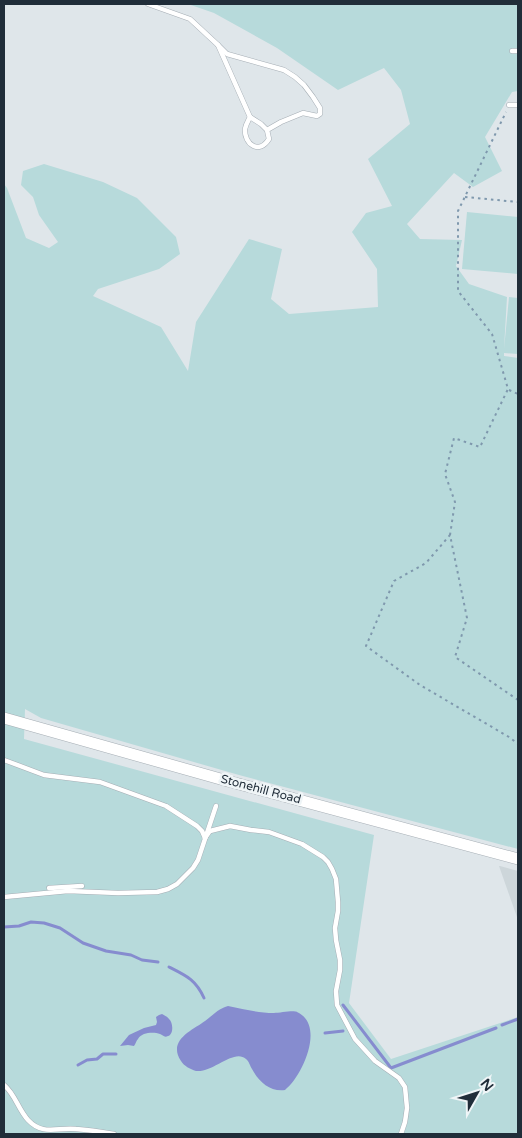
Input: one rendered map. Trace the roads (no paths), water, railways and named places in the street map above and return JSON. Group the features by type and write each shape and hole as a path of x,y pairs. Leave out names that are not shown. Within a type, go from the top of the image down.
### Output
{"street":[{"name":"Stonehill Road","path":"4,718 224,780 518,859"}],"lane":[{"path":"148,4 190,20 227,54 284,70 304,85 320,108 320,114 317,116 303,113 267,130"},
{"path":"218,45 250,117 267,130 269,139 258,148 254,147 246,138 245,132 250,117"},
{"path":"512,51 518,51"},
{"path":"509,105 518,105"},
{"path":"4,760 44,775 100,782 166,806 197,826 205,838"},
{"path":"4,897 68,891 118,893 157,892 168,889 177,884 193,868 198,860 216,806"},
{"path":"205,838 210,831 230,826 269,832 302,844 328,862 336,879 338,902 335,928 340,960 336,991 337,1005 355,1039 375,1061 395,1074 405,1087 407,1108 401,1134"},
{"path":"49,888 82,886"},
{"path":"4,1085 13,1095 19,1108 28,1120 35,1126 45,1130 73,1128 114,1134"}],"water":[{"path":"228,1006 268,1013 295,1011 306,1019 310,1028 308,1051 298,1074 285,1090 270,1088 262,1082 247,1060 241,1056 229,1058 203,1071 196,1071 185,1066 181,1061 177,1047 183,1036 218,1010"},
{"path":"162,1014 171,1023 172,1031 170,1035 165,1037 157,1033 145,1034 140,1037 134,1046 120,1046 129,1035 156,1025 156,1017"}],"waterway":[{"path":"4,927 19,926 31,922 44,923 60,928 83,943 106,951 158,962"},
{"path":"169,967 190,979 198,987 204,998"},
{"path":"343,1005 391,1068 496,1028"},
{"path":"502,1025 518,1019"},
{"path":"325,1033 343,1031"},
{"path":"78,1065 87,1060 97,1059 103,1054 116,1054"}]}
